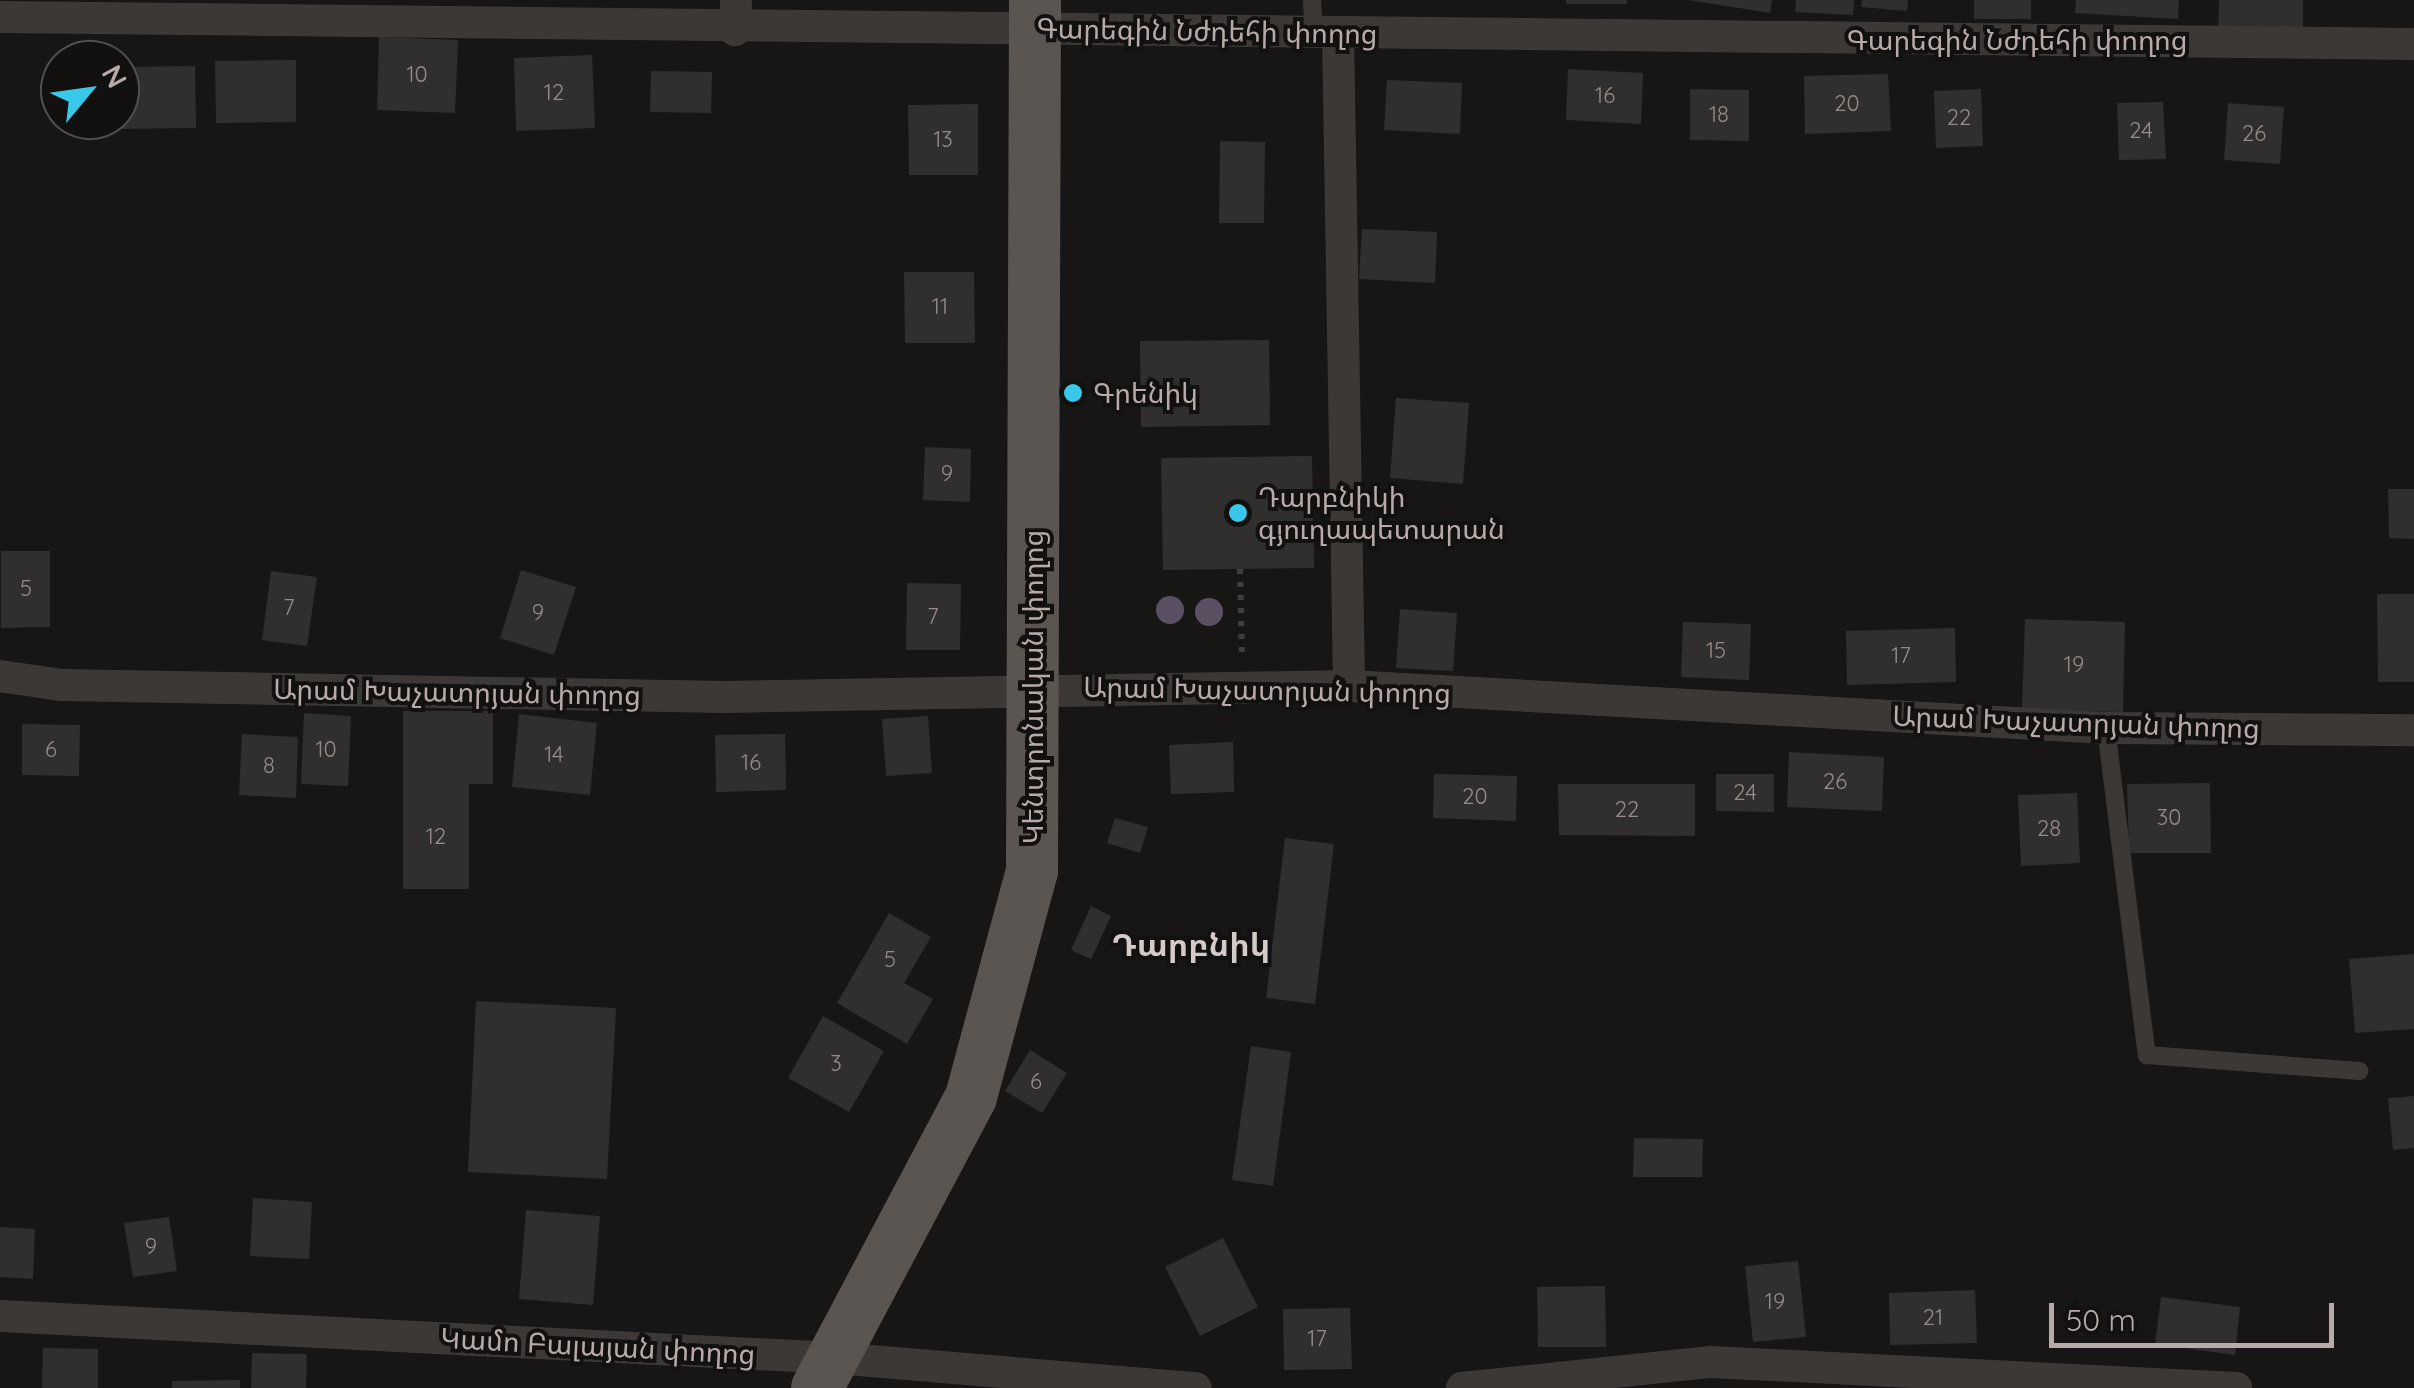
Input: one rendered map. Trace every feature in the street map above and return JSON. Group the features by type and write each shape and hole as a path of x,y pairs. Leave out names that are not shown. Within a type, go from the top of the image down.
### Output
{"main road":[{"name":"Կենտրոնական փողոց","path":"826,1373 972,1097 993,1033 1032,872 1037,688 1035,14"}],"street":[{"name":"Գարեգին Նժդեհի փողոց","path":"0,16 85,10 1035,14 1326,34 2414,44"},
{"path":"1326,34 1349,686"},
{"name":"Արամ Խաչատրյան փողոց","path":"0,676 62,686 725,697 1037,688 1349,686 2106,728 2414,730"},
{"name":"Կամո Բալայան փողոց","path":"0,1316 826,1373 1196,1388"},
{"path":"1462,1388 1711,1362 2236,1388"}],"lane":[{"path":"1312,0 1326,34"},
{"path":"2106,728 2146,1055 2359,1071"}],"path":[{"path":"1240,569 1242,686"}],"building":[{"path":"1566,0 1627,0 1627,4 1566,4"},
{"path":"1688,0 1772,0 1770,13"},
{"path":"1796,0 1854,0 1853,15 1795,12"},
{"path":"1862,0 1908,0 1907,11 1861,7"},
{"path":"1974,0 2031,0 2031,19 1974,19"},
{"path":"2076,0 2179,0 2178,19 2075,13"},
{"path":"2219,0 2303,0 2303,39 2218,36"},
{"path":"379,37 458,40 455,113 377,110"},
{"path":"592,55 595,128 516,131 514,58"},
{"path":"296,60 296,122 216,123 215,61"},
{"path":"195,66 196,128 140,129 140,67"},
{"path":"1568,69 1643,73 1641,124 1566,120"},
{"path":"651,71 712,72 711,113 650,112"},
{"path":"1888,74 1891,131 1805,134 1804,76"},
{"path":"1387,80 1462,83 1460,134 1384,130"},
{"path":"1690,89 1749,90 1749,141 1690,140"},
{"path":"1981,89 1983,146 1936,148 1934,91"},
{"path":"2163,102 2166,159 2119,160 2117,103"},
{"path":"2228,103 2284,107 2280,164 2224,160"},
{"path":"978,104 978,175 909,175 908,105"},
{"path":"1220,141 1265,142 1264,223 1219,223"},
{"path":"1362,229 1437,232 1435,283 1359,279"},
{"path":"904,272 974,272 975,343 905,343"},
{"path":"1269,340 1270,425 1141,427 1140,341"},
{"path":"1396,398 1469,403 1463,484 1390,478"},
{"path":"925,447 971,449 970,502 923,500"},
{"path":"1312,456 1314,568 1163,570 1161,458"},
{"path":"2388,489 2414,489 2414,539 2389,538"},
{"path":"1,551 50,551 50,627 1,628"},
{"path":"521,570 576,587 554,655 500,638"},
{"path":"271,571 317,577 307,646 262,640"},
{"path":"907,583 961,584 960,650 906,650"},
{"path":"2377,594 2414,594 2414,682 2378,682"},
{"path":"1400,609 1457,613 1453,671 1396,668"},
{"path":"2025,619 2125,622 2123,712 2022,709"},
{"path":"1683,622 1751,624 1749,680 1681,677"},
{"path":"1955,628 1956,682 1847,685 1846,631"},
{"path":"403,711 493,711 493,784 469,784 469,889 403,889"},
{"path":"304,713 351,716 348,786 301,784"},
{"path":"519,714 597,723 590,795 512,787"},
{"path":"928,716 932,773 886,776 882,719"},
{"path":"22,724 80,725 79,776 22,775"},
{"path":"242,734 298,737 296,798 239,795"},
{"path":"785,734 786,790 716,792 715,735"},
{"path":"1233,742 1234,792 1171,794 1169,745"},
{"path":"1789,752 1884,757 1882,811 1787,807"},
{"path":"1434,774 1517,776 1516,821 1433,818"},
{"path":"1716,774 1774,774 1774,812 1716,811"},
{"path":"2210,783 2211,853 2129,853 2127,784"},
{"path":"1558,784 1695,784 1695,836 1559,835"},
{"path":"2077,793 2080,863 2021,866 2018,795"},
{"path":"1115,818 1148,827 1140,853 1107,843"},
{"path":"1285,838 1334,844 1315,1004 1266,998"},
{"path":"1091,906 1111,916 1091,959 1071,950"},
{"path":"889,913 931,937 904,983 933,999 907,1044 837,1003"},
{"path":"2414,954 2414,1029 2355,1033 2349,959"},
{"path":"476,1001 616,1008 607,1179 468,1172"},
{"path":"823,1016 884,1051 849,1112 788,1078"},
{"path":"1251,1046 1291,1052 1273,1186 1232,1180"},
{"path":"1030,1050 1067,1073 1042,1113 1005,1091"},
{"path":"2414,1096 2414,1148 2393,1150 2388,1098"},
{"path":"1634,1138 1703,1139 1702,1177 1633,1177"},
{"path":"253,1198 312,1202 309,1259 250,1256"},
{"path":"526,1210 600,1216 593,1305 519,1299"},
{"path":"169,1217 177,1271 133,1277 124,1223"},
{"path":"0,1227 35,1229 33,1279 0,1277"},
{"path":"1223,1238 1258,1307 1200,1336 1165,1267"},
{"path":"1798,1261 1806,1337 1753,1342 1745,1266"},
{"path":"1605,1286 1606,1347 1538,1347 1537,1287"},
{"path":"1975,1290 1977,1343 1890,1345 1889,1293"},
{"path":"2161,1297 2240,1307 2235,1355 2155,1344"},
{"path":"1350,1308 1352,1369 1284,1370 1283,1309"},
{"path":"43,1348 98,1349 98,1388 42,1388"},
{"path":"252,1353 307,1354 306,1388 251,1388"},
{"path":"240,1380 240,1388 172,1388 172,1381"}],"place":[{"name":"Գրենիկ","path":"1073,393"},
{"name":"Դարբնիկի գյուղապետարան","path":"1238,513"}],"district":[{"name":"Դարբնիկ","path":"1191,944"}]}
